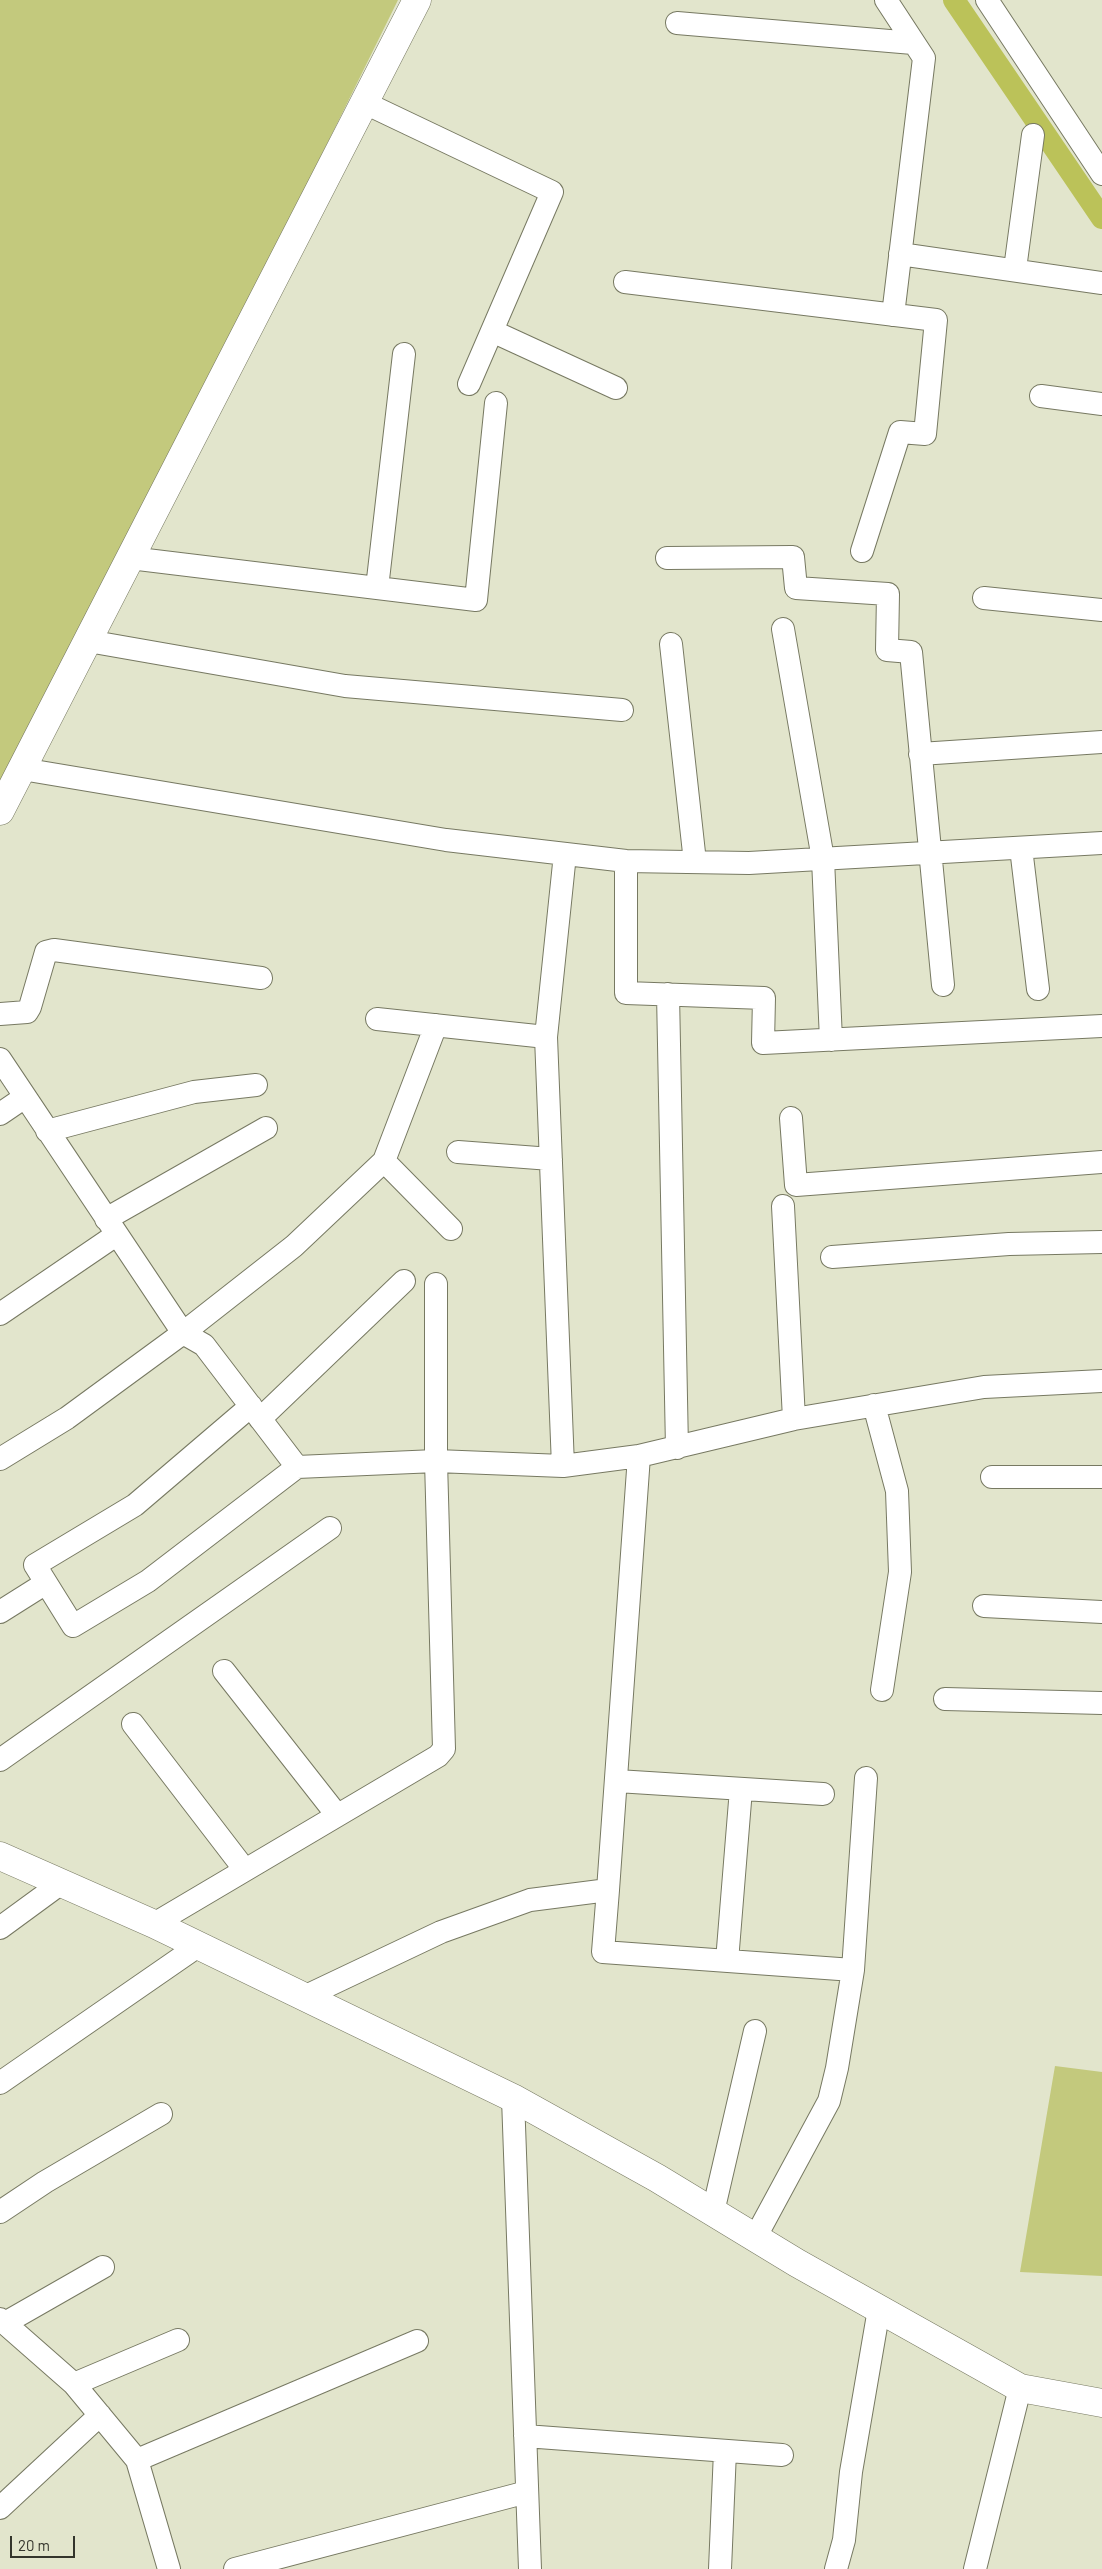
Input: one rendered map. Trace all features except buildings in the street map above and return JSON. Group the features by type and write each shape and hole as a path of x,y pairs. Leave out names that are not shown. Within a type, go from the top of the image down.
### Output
{"street":[{"path":"0,811 417,0"},
{"path":"886,0 924,58 893,315"},
{"path":"987,0 1000,9 1102,174"},
{"path":"676,23 914,42"},
{"path":"364,103 552,192 469,384"},
{"path":"1015,269 1033,135"},
{"path":"900,254 1102,283"},
{"path":"625,282 936,320 925,434 900,432 862,551"},
{"path":"492,331 616,388"},
{"path":"377,588 404,354"},
{"path":"1041,396 1102,404"},
{"path":"130,558 476,600 496,403"},
{"path":"667,558 794,557 796,588 888,594 887,650 911,652 943,985"},
{"path":"984,598 1102,610"},
{"path":"783,628 824,859 831,1040"},
{"path":"88,641 344,686 622,710"},
{"path":"671,644 694,862"},
{"path":"920,754 1102,742"},
{"path":"22,768 446,840 626,861 749,863 1102,844"},
{"path":"1022,848 1038,989"},
{"path":"563,1466 546,1037 565,854"},
{"path":"626,861 626,992 764,998 763,1043 1102,1026"},
{"path":"0,1014 27,1012 46,952 54,950 261,978"},
{"path":"668,994 677,1448"},
{"path":"377,1019 546,1037"},
{"path":"0,1459 66,1418 183,1333 294,1246 384,1160 436,1025"},
{"path":"0,1059 183,1333 204,1346 297,1467"},
{"path":"47,1131 194,1092 256,1085"},
{"path":"0,1114 25,1097"},
{"path":"791,1118 796,1185 1102,1162"},
{"path":"0,1314 111,1227 266,1128"},
{"path":"458,1152 551,1159"},
{"path":"384,1160 451,1229"},
{"path":"783,1206 794,1419"},
{"path":"832,1257 1009,1244 1102,1242"},
{"path":"404,1281 255,1413 135,1504 35,1565 73,1626 148,1581 297,1467 436,1461 563,1466 639,1456 794,1419 984,1387 1102,1381"},
{"path":"154,1924 438,1756 444,1749 436,1461 436,1284"},
{"path":"874,1405 897,1490 899,1563 882,1690"},
{"path":"639,1456 617,1781 603,1952 853,1970"},
{"path":"992,1476 1102,1477"},
{"path":"0,1760 330,1528"},
{"path":"0,1612 46,1584"},
{"path":"984,1606 1102,1612"},
{"path":"224,1671 337,1816"},
{"path":"945,1699 1102,1703"},
{"path":"133,1724 245,1870"},
{"path":"755,2238 829,2101 837,2068 853,1970 866,1778"},
{"path":"617,1781 823,1794"},
{"path":"727,1961 741,1789"},
{"path":"0,1856 154,1924 514,2098 657,2178 755,2238 1020,2388 1102,2403"},
{"path":"0,1928 60,1884"},
{"path":"304,1997 441,1932 530,1900 608,1890"},
{"path":"0,2083 198,1946"},
{"path":"712,2212 755,2031"},
{"path":"514,2098 530,2569"},
{"path":"0,2212 45,2182 161,2114"},
{"path":"103,2267 2,2321 74,2384 137,2460 168,2569"},
{"path":"836,2569 844,2540 851,2472 879,2309"},
{"path":"74,2384 178,2340"},
{"path":"137,2460 418,2341"},
{"path":"975,2569 1020,2388"},
{"path":"0,2508 100,2416"},
{"path":"525,2436 782,2455"},
{"path":"720,2569 725,2451"},
{"path":"235,2569 527,2492"}],"green space":[{"path":"0,0 398,0 0,807"},
{"path":"1055,2066 1102,2072 1102,2276 1020,2272"}],"waterway":[{"path":"954,0 1102,218"}]}
